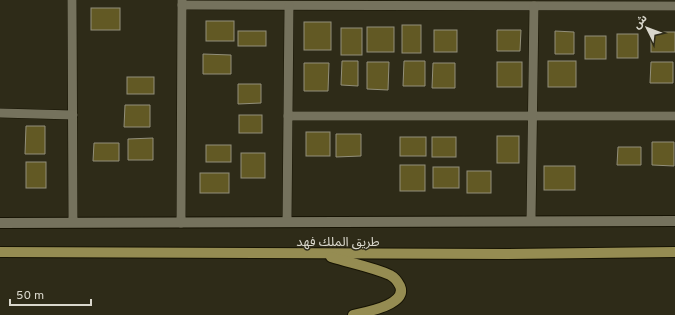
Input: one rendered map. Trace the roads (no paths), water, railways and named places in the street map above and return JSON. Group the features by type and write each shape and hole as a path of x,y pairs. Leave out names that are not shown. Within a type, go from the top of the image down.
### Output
{"main road":[{"name":"طريق الملك فهد","path":"0,252 320,254 675,252"},
{"path":"320,254 391,276 398,283 401,289 400,295 395,300 380,309 353,315"}],"street":[{"path":"72,0 73,222"},
{"path":"181,223 182,2 289,6 417,3 534,6 675,6"},
{"path":"287,221 289,6"},
{"path":"531,220 534,6"},
{"path":"0,113 73,115"},
{"path":"288,116 675,116"},
{"path":"0,223 531,220 675,221"}]}
